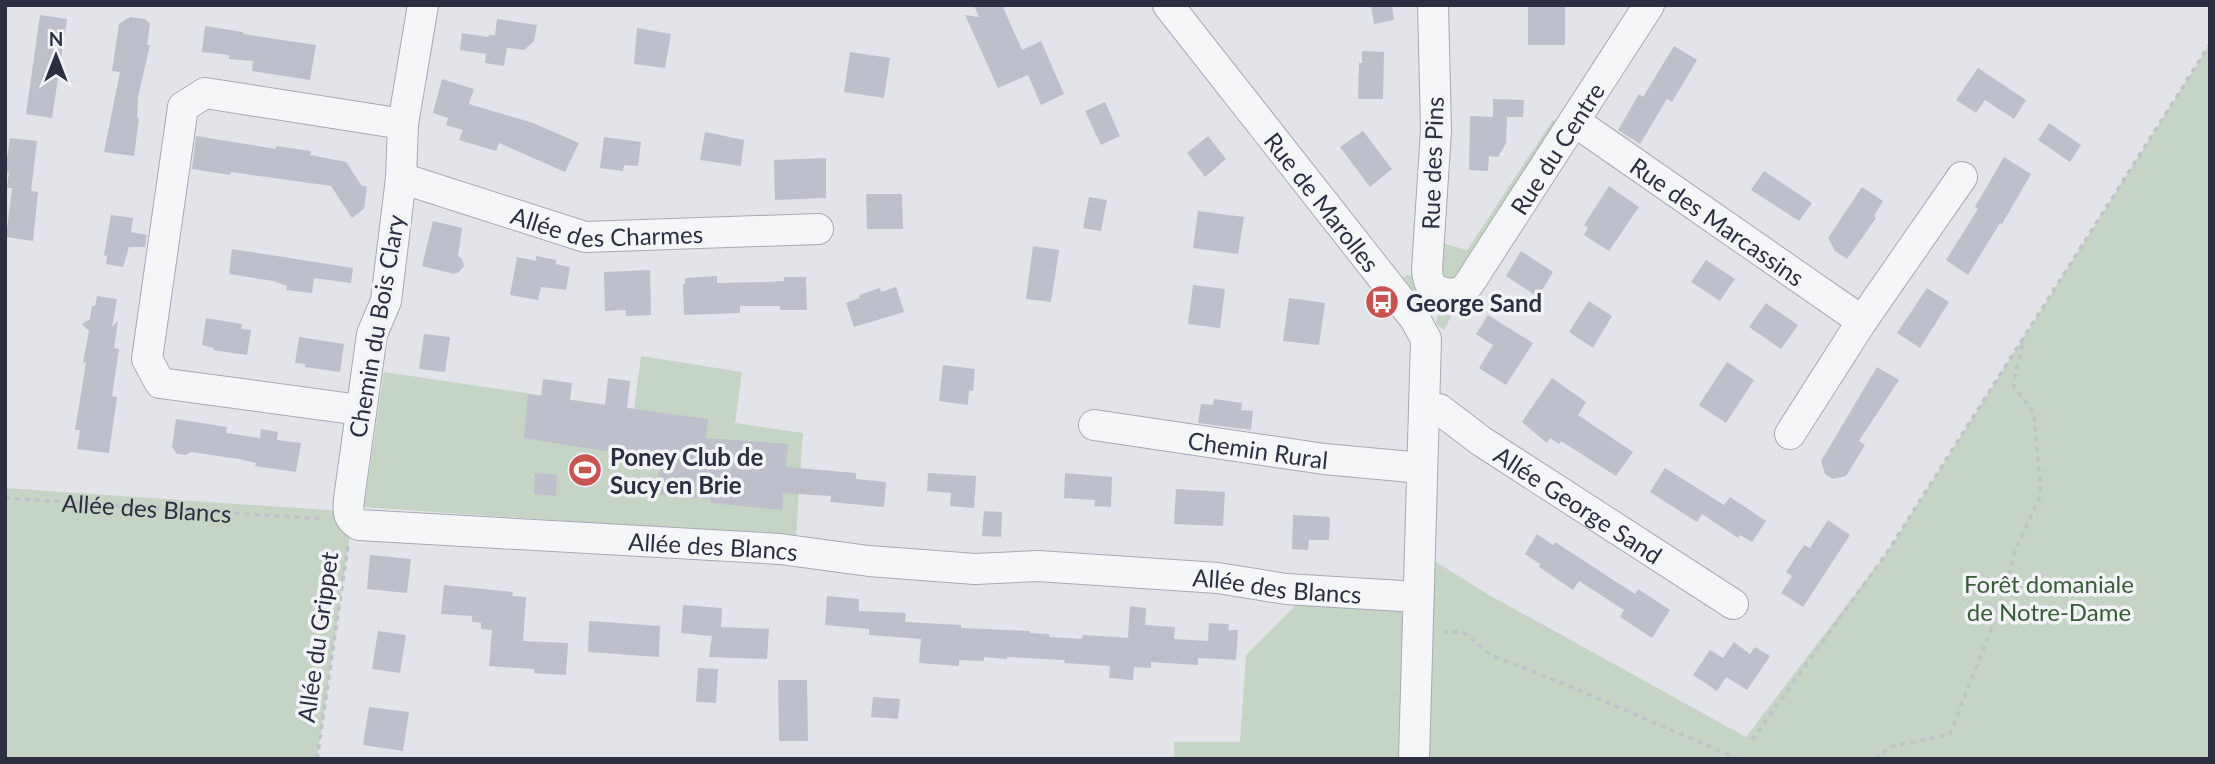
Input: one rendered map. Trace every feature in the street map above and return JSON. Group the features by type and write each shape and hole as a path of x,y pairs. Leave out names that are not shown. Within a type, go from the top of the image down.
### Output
{"street":[{"name":"Chemin du Bois Clary","path":"352,521 348,514 348,499 360,410 372,334 386,301 401,178 403,124 423,5"},
{"name":"Rue de Marolles","path":"1168,5 1415,318 1426,339 1414,759"},
{"name":"Rue des Pins","path":"1433,5 1436,130 1429,281 1440,292 1455,293 1464,289"},
{"name":"Rue du Centre","path":"1464,289 1649,5"},
{"path":"360,410 160,383 147,359 183,107 205,93 403,124"},
{"name":"Rue des Marcassins","path":"1574,121 1862,321"},
{"path":"1790,434 1862,321 1962,177"},
{"name":"Allée des Charmes","path":"401,178 585,237 818,229"},
{"name":"Allée George Sand","path":"1424,409 1439,408 1481,441 1733,604"},
{"name":"Chemin Rural","path":"1094,425 1324,459 1422,468"},
{"name":"Allée des Blancs","path":"352,521 359,525 780,549 869,561 975,569 1038,566 1204,577 1286,590 1418,590"}],"path":[{"path":"1752,740 1888,551 2210,44"},
{"path":"1875,759 1890,747 1950,734 1997,614 2015,551 2041,494 2034,414 2013,386 2025,336"},
{"name":"Allée des Blancs","path":"5,498 352,521"},
{"name":"Allée du Grippet","path":"317,759 352,521"},
{"path":"1417,631 1463,632 1491,655 1738,759"}],"green space":[{"name":"Forêt domaniale de Notre-Dame","path":"2210,44 2210,759 1174,759 1174,742 1240,742 1246,655 1310,591 1418,597 1420,552 1489,595 1746,737 1888,551"},
{"path":"1553,120 1560,124 1462,283 1442,283 1442,137 1449,136 1445,244 1467,250"},
{"path":"1415,276 1434,299 1430,313 1403,277"},
{"path":"1442,300 1459,301 1444,330 1436,323"},
{"name":"Poney Club de Sucy en Brie","path":"641,356 742,372 735,423 803,433 796,537 364,507 384,372 634,409"},
{"path":"5,488 341,511 352,521 317,759 5,759"}],"building":[{"path":"974,5 1002,5 1022,50 1041,41 1064,94 1041,105 1028,75 998,88 965,15 979,17"},
{"path":"1371,5 1392,5 1394,20 1374,24"},
{"path":"1528,5 1565,5 1565,45 1528,45"},
{"path":"40,15 67,19 52,118 26,114"},
{"path":"130,17 145,19 150,24 147,45 150,45 138,97 139,118 134,156 104,152 120,72 112,71 119,24"},
{"path":"497,19 537,25 534,41 524,50 507,48 504,66 485,63 486,54 460,50 462,33 488,37 495,35"},
{"path":"205,26 316,45 310,80 252,71 253,61 229,59 229,55 202,52"},
{"path":"637,28 671,34 665,68 634,64"},
{"path":"1674,46 1697,60 1672,102 1667,99 1640,144 1618,130 1639,94 1643,97"},
{"path":"1362,51 1384,52 1383,99 1358,99"},
{"path":"850,52 890,58 884,98 844,92"},
{"path":"1978,68 2026,100 2014,119 1985,100 1976,113 1956,100"},
{"path":"442,79 474,89 469,104 533,123 579,143 565,172 499,143 496,151 459,140 463,130 446,125 448,118 433,113"},
{"path":"1493,99 1524,100 1523,117 1507,117 1506,143 1498,157 1489,156 1488,171 1469,170 1470,116 1493,117"},
{"path":"1105,102 1120,136 1101,145 1085,111"},
{"path":"2049,123 2081,145 2070,162 2038,140"},
{"path":"1363,131 1392,169 1370,187 1340,147"},
{"path":"705,132 744,140 741,166 700,160"},
{"path":"196,136 276,149 276,146 311,151 310,155 346,162 362,186 367,186 364,209 352,218 331,186 192,169"},
{"path":"1208,136 1226,159 1205,177 1187,153"},
{"path":"604,137 641,142 638,166 624,165 623,171 600,168"},
{"path":"10,138 37,141 31,191 38,192 33,241 6,237 12,188 7,188 9,172 5,172"},
{"path":"2004,157 2031,174 1968,275 1946,260 1978,209 1975,207"},
{"path":"826,158 826,198 775,200 774,160"},
{"path":"1764,171 1812,203 1799,221 1751,190"},
{"path":"1609,186 1639,207 1609,251 1584,235 1588,228 1584,225"},
{"path":"1862,187 1883,201 1874,216 1876,218 1847,259 1835,251 1828,238"},
{"path":"866,194 902,194 903,229 867,229"},
{"path":"1089,197 1107,200 1101,231 1083,228"},
{"path":"1198,211 1244,217 1238,254 1193,248"},
{"path":"111,215 133,218 131,232 147,235 145,247 129,247 123,267 106,264 107,256 104,255"},
{"path":"433,221 462,228 458,256 464,266 459,272 454,274 422,266"},
{"path":"1033,246 1059,250 1051,302 1026,299"},
{"path":"232,249 353,268 351,283 314,278 312,293 286,290 287,286 274,281 229,274"},
{"path":"1521,251 1553,272 1538,297 1506,276"},
{"path":"536,256 556,260 556,264 570,267 566,290 541,287 538,300 510,295 517,257 536,261"},
{"path":"1706,260 1735,279 1720,301 1691,282"},
{"path":"650,270 651,315 626,316 626,310 605,311 604,272"},
{"path":"717,276 717,283 784,281 784,277 806,277 807,310 780,310 780,306 740,306 740,313 684,315 685,278"},
{"path":"1193,285 1225,289 1220,328 1188,324"},
{"path":"896,287 904,312 854,327 846,303 880,288 881,292"},
{"path":"1927,288 1949,302 1920,348 1897,333"},
{"path":"97,296 117,299 112,327 118,321 114,348 119,349 112,396 117,397 109,453 77,449 80,430 75,430 89,331 82,324 90,319"},
{"path":"1289,298 1325,303 1319,345 1283,341"},
{"path":"1589,301 1612,316 1593,348 1569,332"},
{"path":"1766,303 1798,325 1781,349 1749,327"},
{"path":"1488,315 1533,343 1506,385 1479,368 1493,345 1476,334"},
{"path":"206,318 242,324 241,329 251,330 247,355 213,350 214,348 202,345"},
{"path":"424,334 450,337 445,372 419,369"},
{"path":"299,337 344,344 340,372 295,363"},
{"path":"1727,362 1754,380 1726,423 1699,405"},
{"path":"943,365 975,369 973,391 969,390 968,405 939,401"},
{"path":"1877,367 1899,380 1859,441 1865,445 1846,476 1833,479 1825,474 1821,461"},
{"path":"608,378 630,381 627,408 708,419 706,438 788,444 786,467 856,473 856,479 886,482 884,507 830,502 831,496 783,493 782,510 711,503 711,499 661,495 662,478 658,478 660,460 524,438 528,394 541,396 543,379 572,383 570,400 605,405"},
{"path":"1552,378 1586,402 1578,415 1633,452 1616,476 1561,441 1559,444 1550,438 1547,443 1522,422"},
{"path":"1214,399 1242,403 1241,410 1253,411 1251,430 1198,423 1201,404 1213,405"},
{"path":"176,419 227,427 226,433 260,438 261,429 278,432 277,440 301,443 296,472 255,466 256,463 239,459 191,452 186,455 177,454 172,447"},
{"path":"1665,468 1724,505 1730,497 1766,521 1752,542 1740,535 1738,538 1702,514 1697,522 1650,492"},
{"path":"535,473 557,475 556,496 534,494"},
{"path":"928,473 976,476 974,508 950,506 951,493 927,491"},
{"path":"1065,473 1112,477 1111,507 1094,506 1095,500 1064,498"},
{"path":"1176,489 1225,492 1223,526 1174,524"},
{"path":"984,511 1002,512 1001,537 982,536"},
{"path":"1293,515 1330,517 1329,540 1309,540 1308,550 1292,549"},
{"path":"1828,520 1850,535 1803,607 1781,593 1792,576 1786,572 1804,545 1810,548"},
{"path":"1537,534 1553,545 1555,542 1635,594 1638,589 1670,610 1652,638 1620,617 1624,610 1579,581 1573,590 1539,567 1540,564 1525,554"},
{"path":"370,555 411,559 407,593 367,589"},
{"path":"444,585 513,592 512,596 526,597 523,641 568,643 566,675 534,673 534,669 489,666 492,630 481,629 481,623 472,622 472,616 441,614"},
{"path":"827,596 859,599 859,611 906,613 905,622 1030,631 1049,634 1049,637 1082,639 1083,635 1128,638 1130,606 1146,608 1145,625 1175,627 1174,639 1208,641 1209,623 1229,624 1228,630 1238,630 1236,660 1198,658 1198,665 1151,662 1151,668 1134,667 1133,680 1109,678 1110,666 1064,663 1065,660 984,657 984,661 959,660 959,666 919,663 921,639 869,635 869,629 825,625"},
{"path":"683,605 722,608 721,627 769,629 767,659 709,657 712,636 681,633"},
{"path":"589,621 660,626 659,657 588,652"},
{"path":"378,631 406,635 400,673 372,669"},
{"path":"1734,642 1750,654 1755,647 1770,656 1747,690 1726,677 1717,691 1693,675 1710,650 1723,658"},
{"path":"698,668 718,669 716,703 696,702"},
{"path":"778,680 807,680 808,741 779,741"},
{"path":"873,697 900,699 898,719 871,717"},
{"path":"369,707 409,712 403,751 363,745"}],"place":[{"name":"George Sand","path":"1382,302"},
{"name":"Poney Club de Sucy en Brie","path":"585,470"}]}
